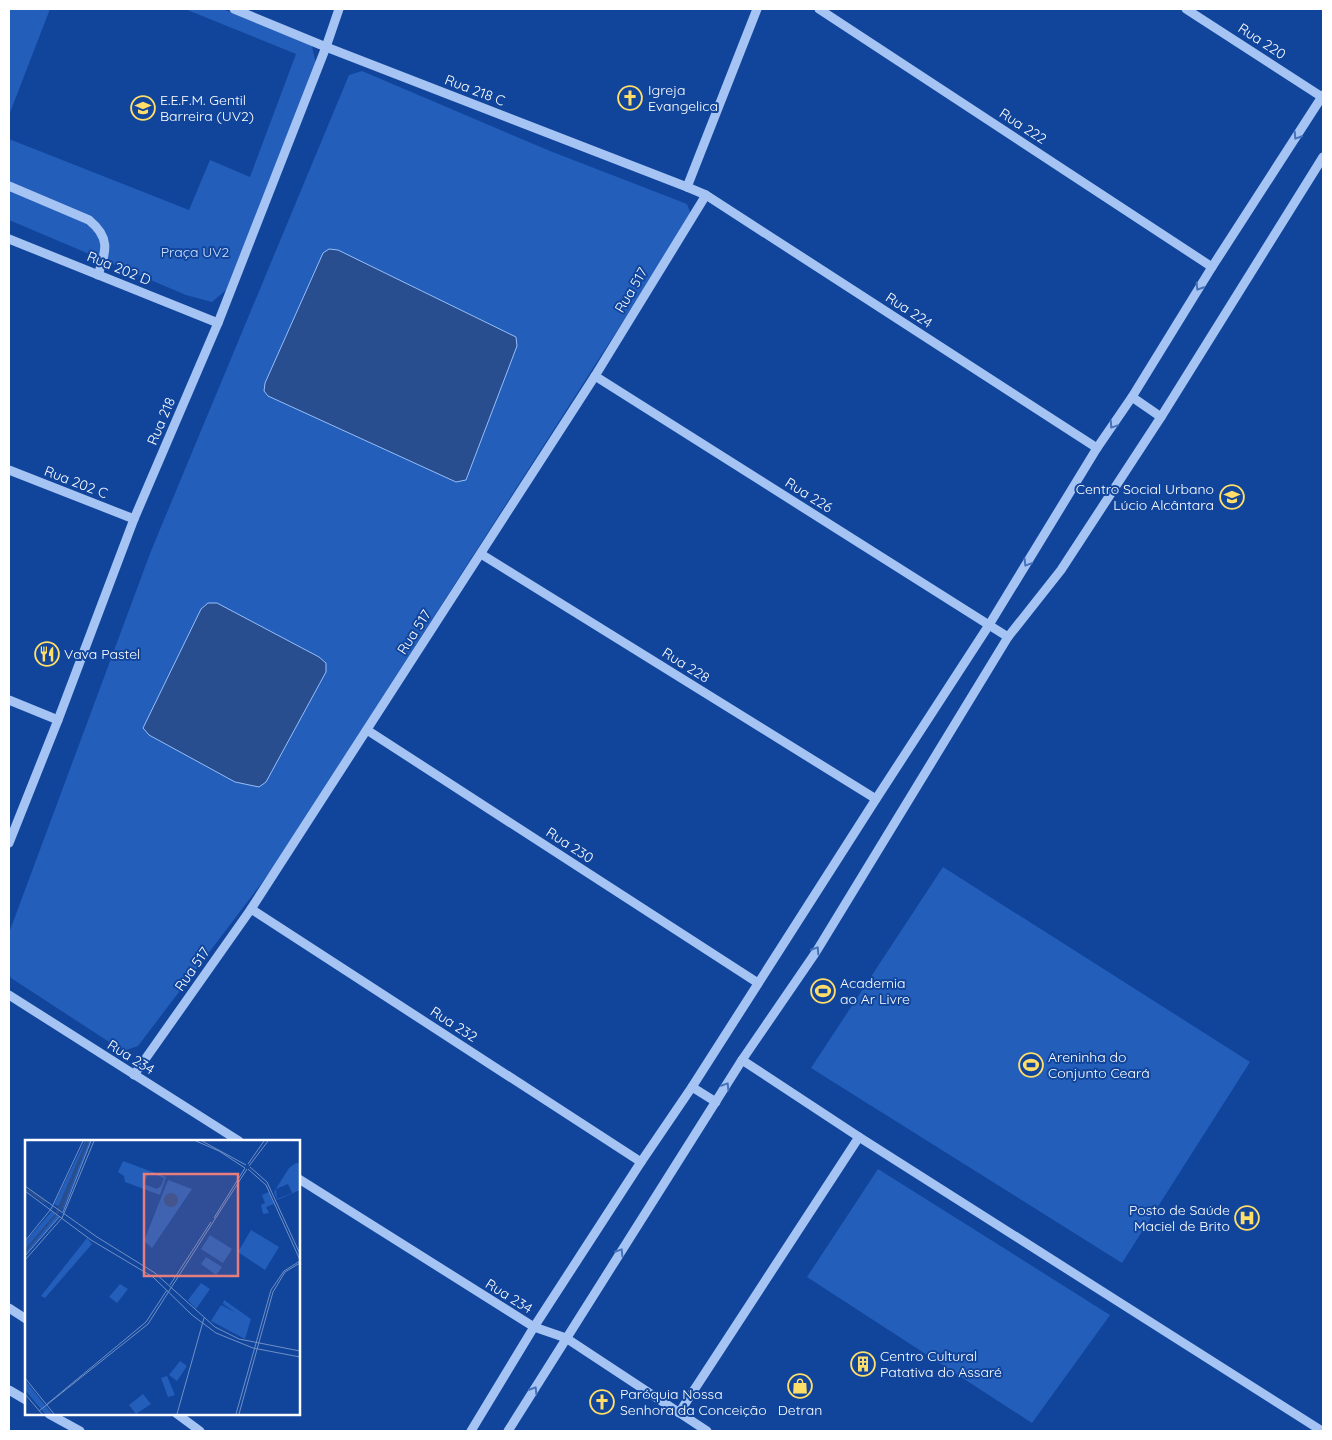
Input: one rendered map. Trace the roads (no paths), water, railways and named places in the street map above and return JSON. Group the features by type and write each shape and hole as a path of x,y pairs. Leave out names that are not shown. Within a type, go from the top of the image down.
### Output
{"street":[{"name":"Rua 218 C","path":"234,9 326,47 706,195"},
{"name":"Rua 218","path":"9,843 134,519 218,323 326,47 339,9"},
{"path":"687,187 758,9"},
{"name":"Rua 222","path":"819,9 1212,267"},
{"name":"Rua 220","path":"1186,9 1323,96"},
{"path":"471,1431 534,1327 692,1087 989,626 1097,448 1132,397 1212,267 1323,96"},
{"path":"508,1431 742,1060 816,952 1008,637 1061,570 1161,417 1323,157"},
{"path":"9,186 89,220 97,226 104,236 106,247 98,275"},
{"name":"Rua 517","path":"134,1075 251,909 595,376 706,195"},
{"name":"Rua 224","path":"706,195 1097,448"},
{"name":"Rua 202 D","path":"9,240 218,323"},
{"name":"Rua 226","path":"595,376 1008,637"},
{"path":"1132,397 1161,417"},
{"name":"Rua 202 C","path":"9,470 134,519"},
{"name":"Rua 228","path":"481,554 876,799"},
{"path":"9,700 58,720"},
{"name":"Rua 230","path":"367,730 758,983"},
{"name":"Rua 232","path":"251,909 642,1162"},
{"name":"Rua 234","path":"9,995 237,1140"},
{"path":"742,1060 859,1137 1322,1431"},
{"path":"692,1087 716,1102"},
{"path":"679,1413 859,1137"},
{"name":"Rua 234","path":"300,1180 534,1327 566,1338 707,1431"},
{"path":"9,1308 25,1318"},
{"path":"9,1390 25,1399"},
{"path":"51,1415 80,1431"},
{"path":"178,1415 200,1431"}],"place":[{"name":"Igreja Evangelica","path":"630,98"},
{"name":"E.E.F.M. Gentil Barreira (UV2)","path":"143,108"},
{"name":"Centro Social Urbano Lúcio Alcântara","path":"1232,497"},
{"name":"Vava Pastel","path":"47,654"},
{"name":"Academia ao Ar Livre","path":"823,991"},
{"name":"Areninha do Conjunto Ceará","path":"1031,1065"},
{"name":"Posto de Saúde Maciel de Brito","path":"1247,1218"},
{"name":"Centro Cultural Patativa do Assaré","path":"863,1364"},
{"name":"Detran","path":"800,1386"},
{"name":"Paróquia Nossa Senhora da Conceição","path":"602,1402"}],"park label":[{"name":"Praça UV2","path":"195,252"}]}
